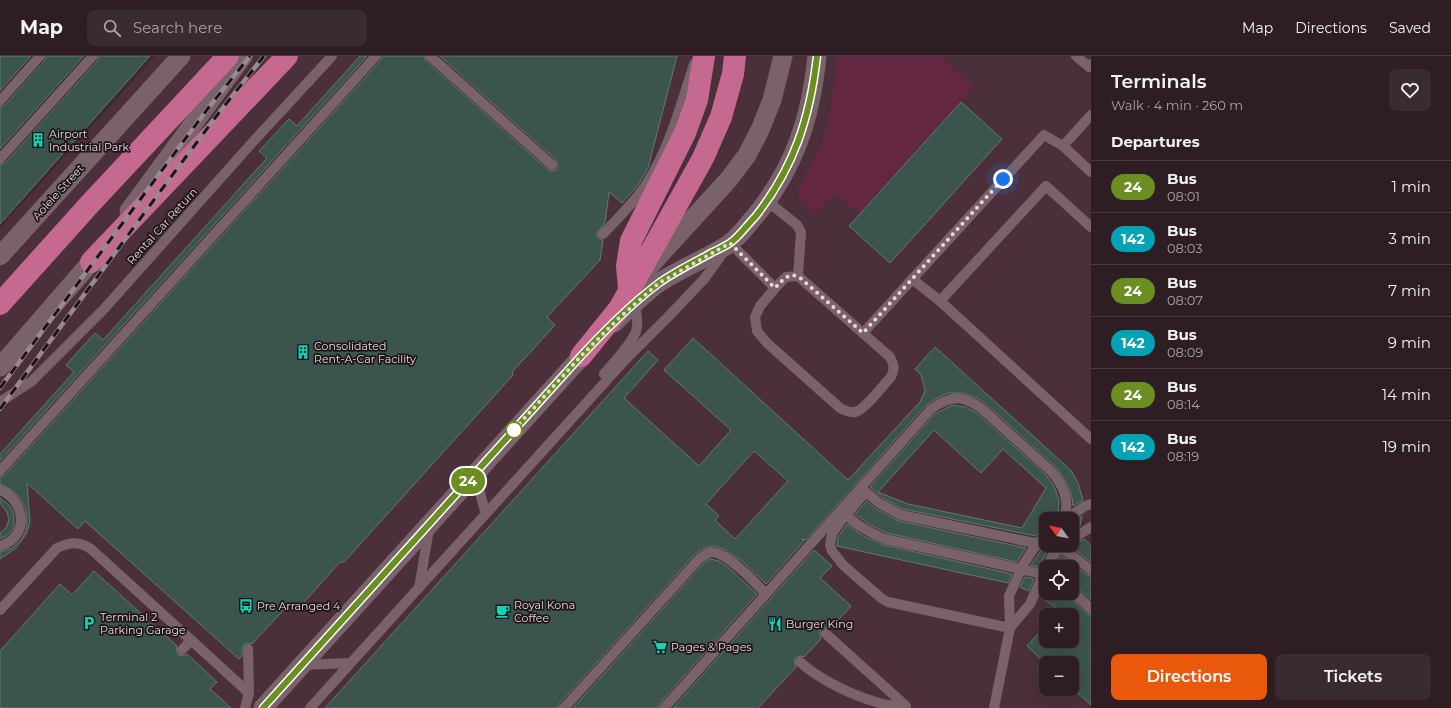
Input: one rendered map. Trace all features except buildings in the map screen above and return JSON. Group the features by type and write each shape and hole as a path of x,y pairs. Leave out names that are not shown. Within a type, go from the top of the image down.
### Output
{"highway":[{"path":"0,304 88,206 228,56"},
{"path":"91,262 287,56"},
{"path":"629,288 627,266 631,241 686,133 697,100 704,56"},
{"path":"581,356 619,309 703,158 721,117 733,74 735,56"}],"street":[{"name":"Aolele Street","path":"0,256 181,56"},
{"path":"0,367 91,262 243,56"},
{"path":"252,701 473,463 629,288 729,179 747,155 760,130 772,100 783,56"},
{"path":"263,708 581,356 618,319 659,283 730,243 749,224 767,201 786,170 800,139 809,110 817,56"}],"lane":[{"path":"0,101 40,56"},
{"path":"0,159 92,56"},
{"name":"Rental Car Return","path":"0,402 32,381 104,309 332,56"},
{"path":"0,471 376,56"},
{"path":"430,56 552,165"},
{"path":"603,234 644,188 667,146 696,56"},
{"path":"1076,56 1089,67 1091,64"},
{"path":"1063,146 1091,115"},
{"path":"863,333 1044,135 1063,146 1091,172"},
{"path":"940,301 1046,186 1091,227"},
{"path":"767,201 797,225 800,232 798,276"},
{"path":"310,708 626,359 705,278 730,243 775,288"},
{"path":"786,276 798,276 890,357 894,364 894,371 891,377 862,408 855,412 846,411 840,408 767,343 757,331 755,317 760,306 786,276"},
{"path":"912,279 940,301 1091,439"},
{"path":"302,708 484,508 629,343 637,328 635,308 629,288"},
{"path":"664,708 931,409 942,400 960,398 970,401 982,408 1058,479 1063,487 1067,502 1066,512"},
{"path":"473,463 484,508"},
{"path":"0,490 9,494 16,501 20,508 21,519 20,528 16,535 8,542 0,546"},
{"path":"1010,628 888,602 870,589 836,558 830,545 832,534 843,518 866,492 878,503 896,513 1030,542 1039,543"},
{"path":"1076,512 1091,504"},
{"path":"841,510 857,525 868,532 885,539 1039,574"},
{"path":"419,588 430,523"},
{"path":"1079,534 1091,526"},
{"path":"0,610 57,548 77,542 91,549 191,640 252,701"},
{"path":"994,708 1010,628 1009,596 1023,565 1039,543"},
{"path":"564,708 700,558 708,553 716,552 723,555 766,594"},
{"path":"1051,560 1058,552"},
{"path":"1067,552 1090,569"},
{"path":"1010,628 1030,604 1039,584"},
{"path":"1079,598 1091,609"},
{"path":"826,634 908,707"},
{"path":"182,650 191,640"},
{"path":"245,708 252,701 248,649"},
{"path":"800,662 813,673 834,685 884,704 908,707"},
{"path":"302,665 350,663"}],"shaded area":[{"path":"155,56 1091,56 1091,708 0,708 0,228"},
{"path":"837,56 942,56 974,86 859,213 836,194 815,214 800,202 798,191 822,142 828,124 835,84"}],"railway":[{"path":"0,388 209,107 250,56"},
{"path":"0,409 218,114 264,56"}],"bus line":[{"name":"24","path":"263,708 581,356 618,319 659,283 730,243 749,224 767,201 786,170 800,139 809,110 817,56"}],"place":[{"name":"Airport Industrial Park","path":"38,140"},
{"name":"Consolidated Rent-A-Car Facility","path":"303,352"},
{"name":"Pre Arranged 4","path":"246,606"},
{"name":"Royal Kona Coffee","path":"503,611"},
{"name":"Terminal 2 Parking Garage","path":"89,623"},
{"name":"Burger King","path":"775,624"},
{"name":"Pages & Pages","path":"660,647"}],"route":[{"path":"514,430 512,432 581,356 618,319 659,283 730,243 775,288 786,276 798,276 863,333 1003,179"}]}
